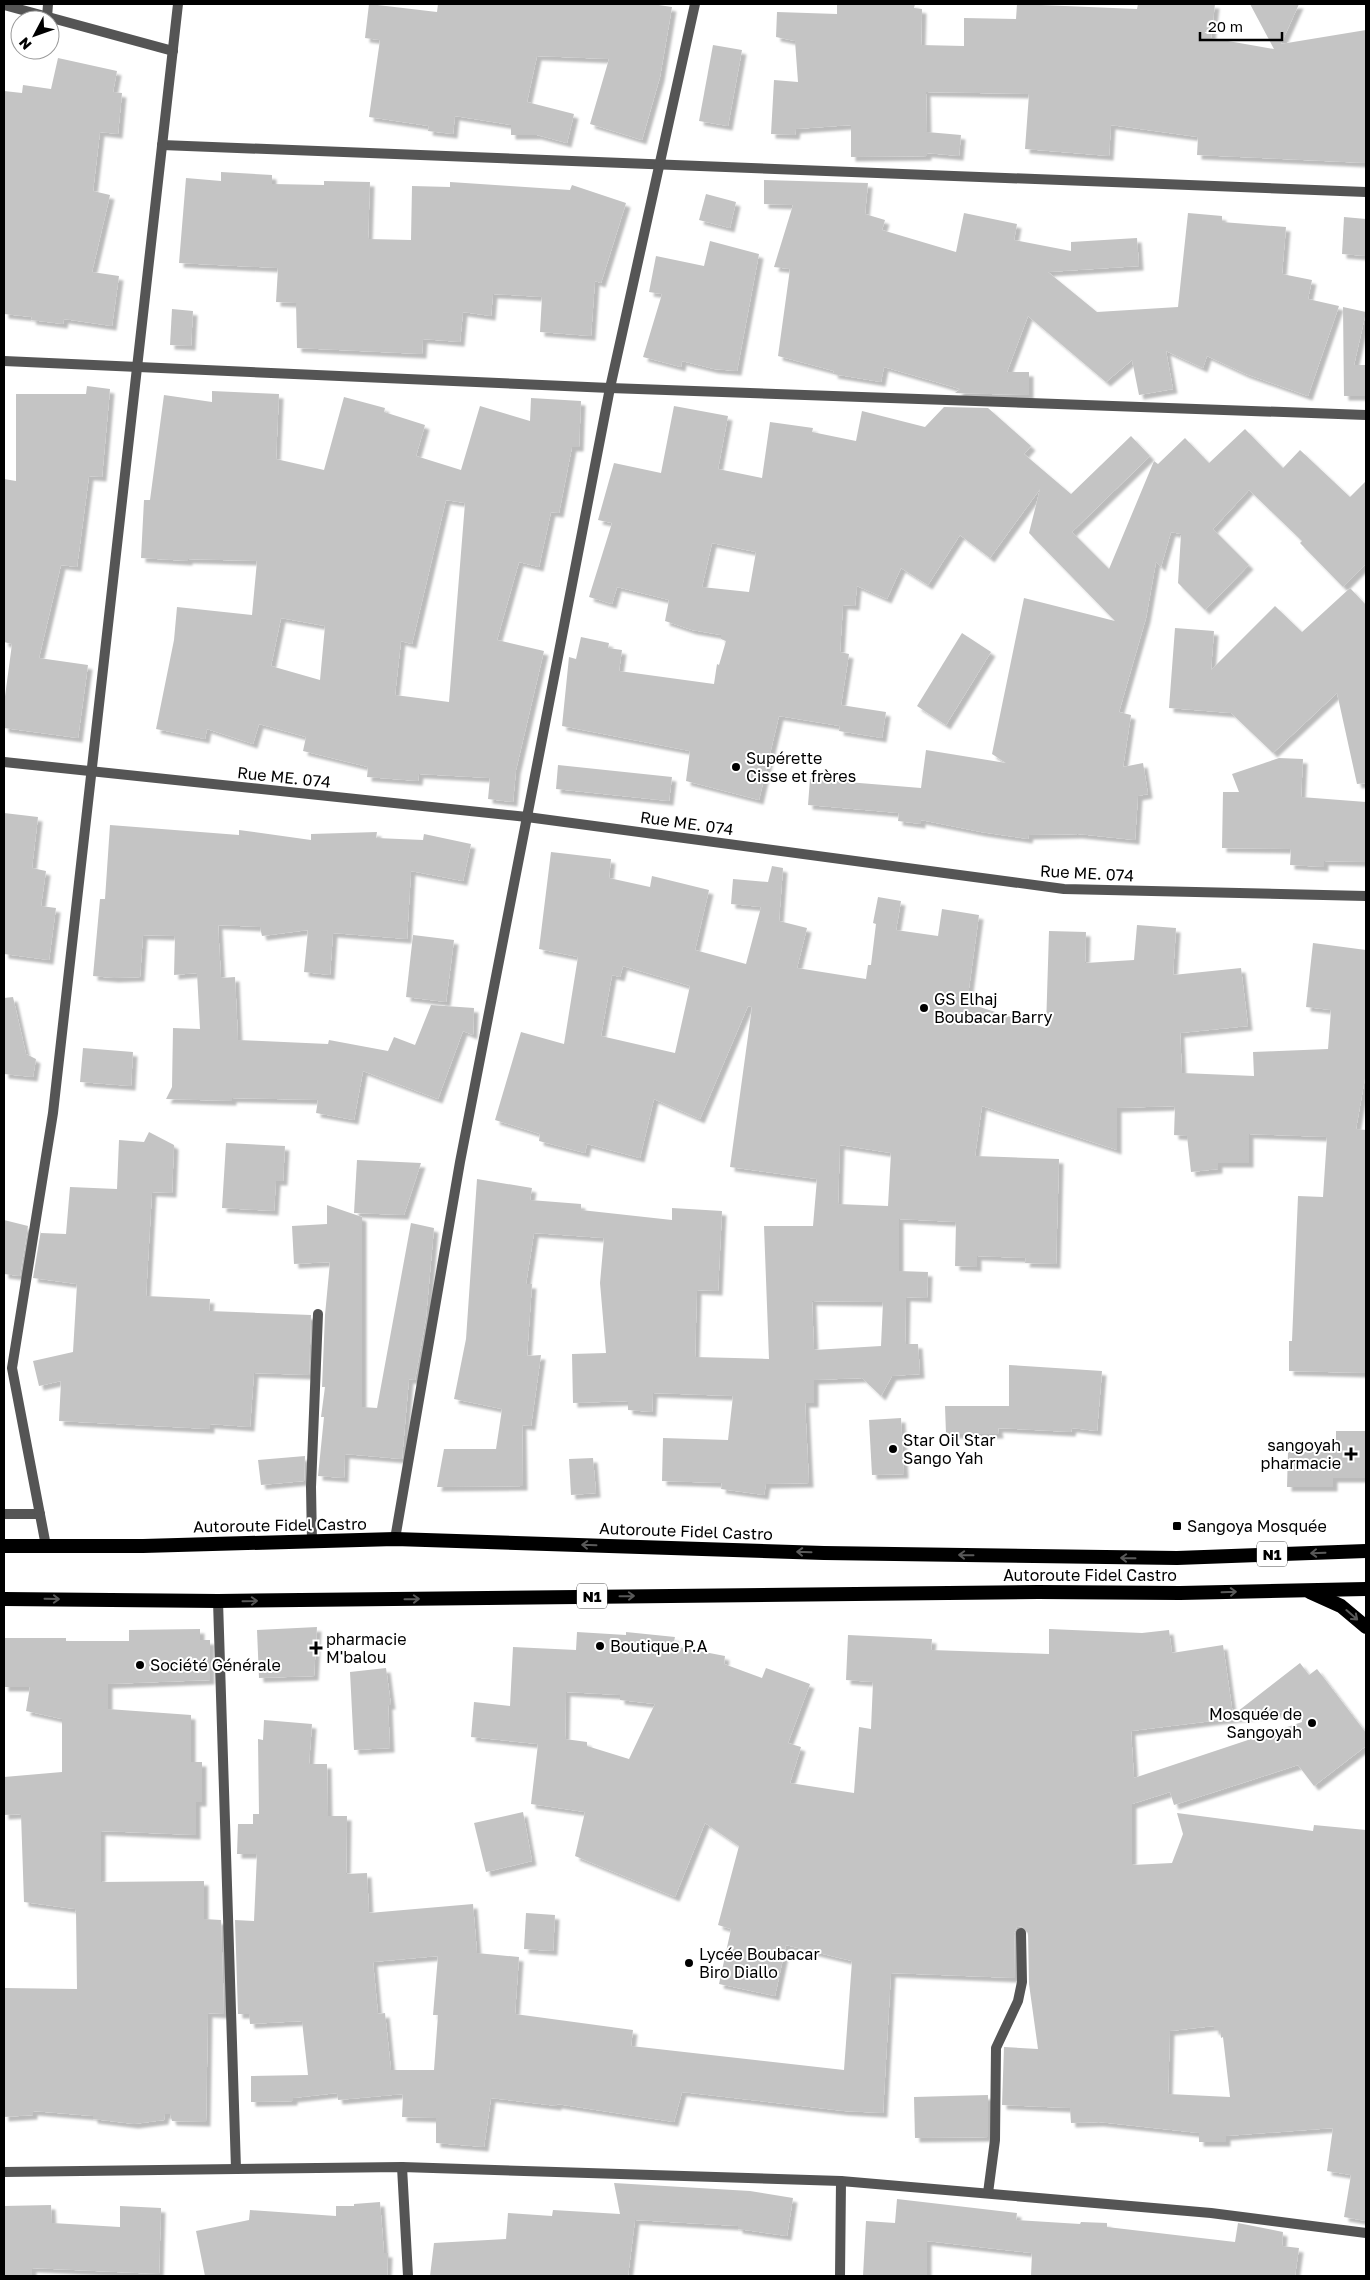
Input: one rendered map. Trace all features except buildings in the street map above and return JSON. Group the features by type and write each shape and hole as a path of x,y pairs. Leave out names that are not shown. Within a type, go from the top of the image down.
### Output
{"highway":[{"name":"Autoroute Fidel Castro","path":"4,1546 395,1540 824,1553 1177,1558 1366,1550"},
{"path":"1305,1589 1342,1606 1366,1627"},
{"name":"Autoroute Fidel Castro","path":"4,1599 218,1601 1028,1592 1180,1593 1366,1589"}],"street":[{"path":"46,1546 8,1367 53,1113 178,4"},
{"path":"395,1540 460,1162 526,817 610,388 695,4"},
{"path":"4,5 21,10"},
{"path":"60,21 173,51"},
{"path":"162,145 1366,192"},
{"path":"4,361 610,388 1366,415"},
{"name":"Rue ME. 074","path":"4,762 92,773 526,817 1064,889 1366,896"},
{"path":"312,1542 311,1487 318,1314"},
{"path":"4,1514 40,1514"},
{"path":"218,1601 236,2169"},
{"path":"988,2193 995,2140 996,2048 1018,2001 1022,1982 1021,1933"},
{"path":"402,2167 408,2276"},
{"path":"4,2172 402,2167 841,2181 1211,2213 1366,2233"},
{"path":"840,2276 841,2181"}],"place":[{"name":"Supérette Cisse et frères","path":"736,767"},
{"name":"GS Elhaj Boubacar Barry","path":"924,1008"},
{"name":"Star Oil Star Sango Yah","path":"893,1449"},
{"name":"sangoyah pharmacie","path":"1351,1454"},
{"name":"Sangoya Mosquée","path":"1177,1526"},
{"name":"Boutique P.A","path":"600,1646"},
{"name":"pharmacie M'balou","path":"316,1648"},
{"name":"Société Générale","path":"140,1665"},
{"name":"Mosquée de Sangoyah","path":"1312,1723"},
{"name":"Lycée Boubacar Biro Diallo","path":"689,1963"}]}
